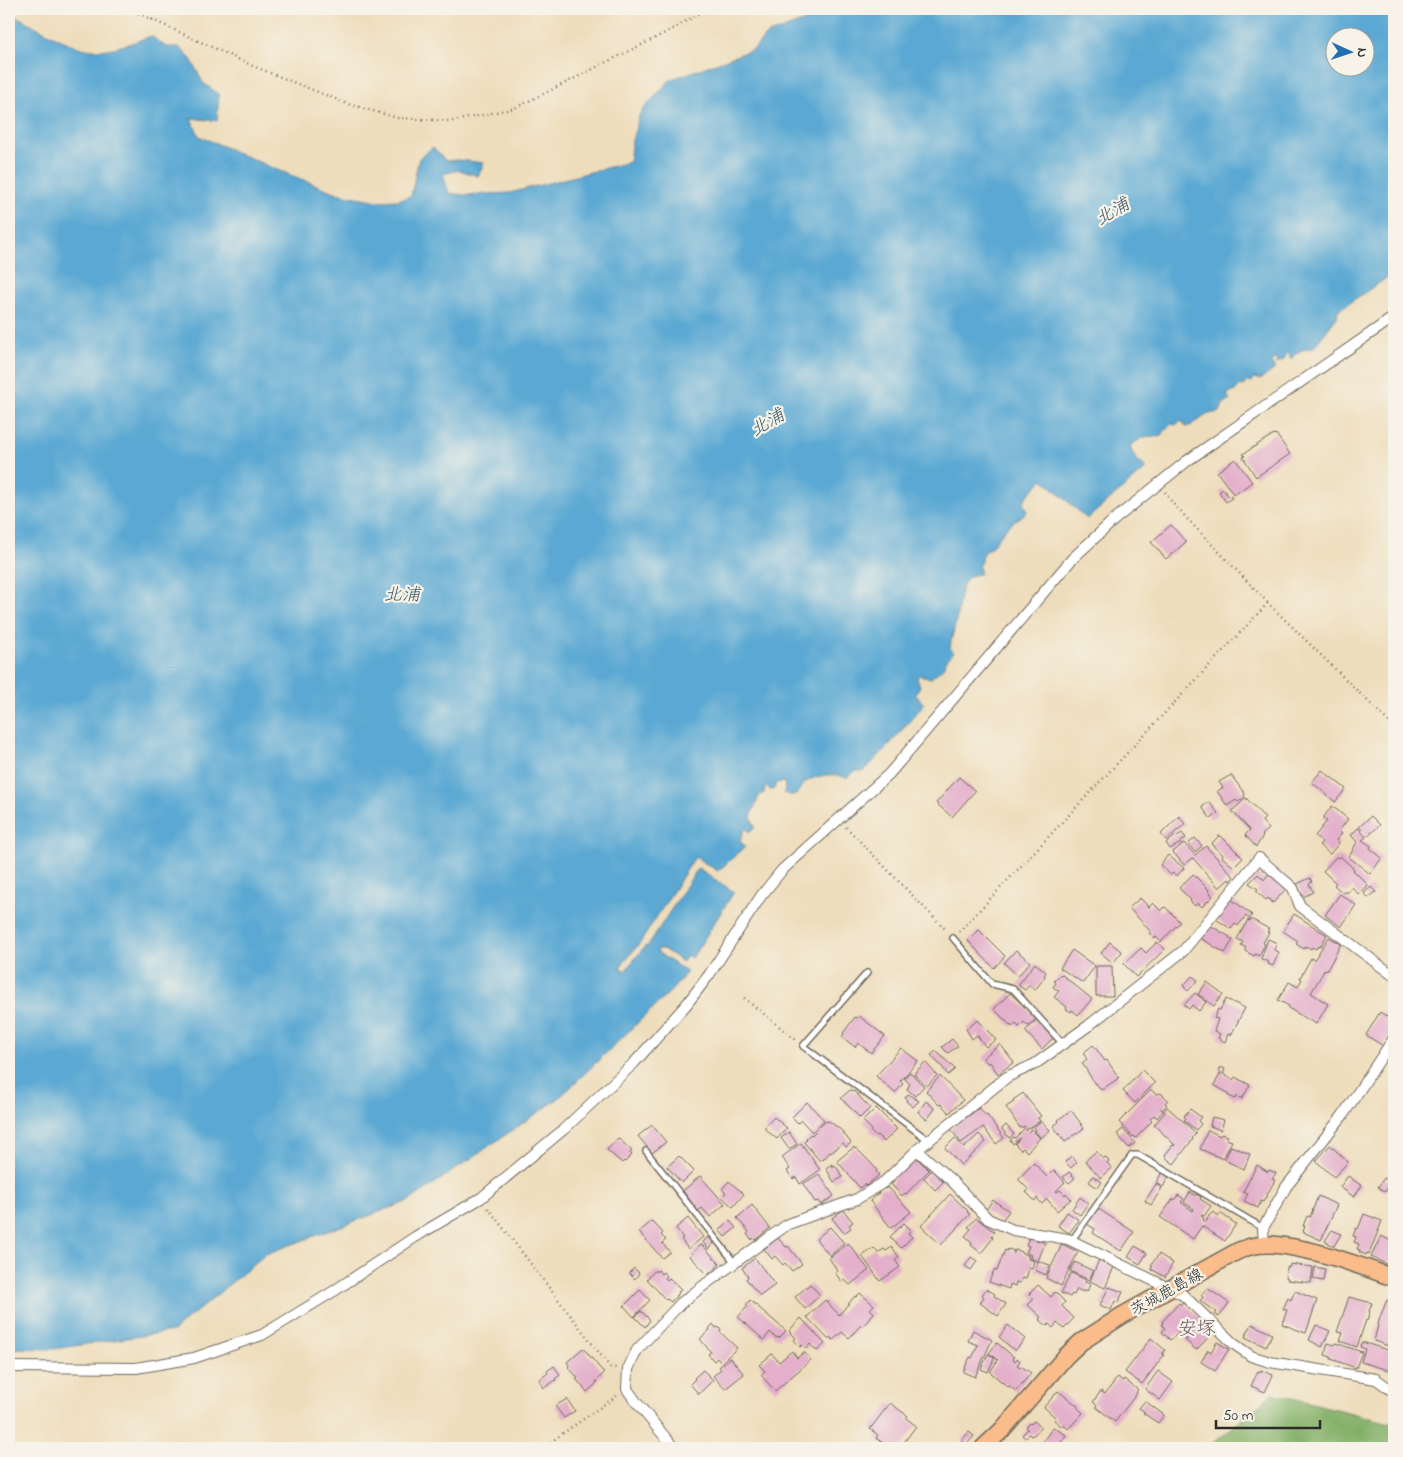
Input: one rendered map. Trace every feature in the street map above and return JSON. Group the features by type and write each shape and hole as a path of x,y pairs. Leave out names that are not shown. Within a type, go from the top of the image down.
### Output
{"main road":[{"name":"茨城鹿島線","path":"983,1448 1002,1430 1061,1361 1080,1342 1123,1314 1238,1251 1252,1246 1275,1244 1323,1253 1394,1278"}],"street":[{"path":"9,1367 136,1368 194,1358 262,1335 334,1291 416,1237 482,1198 564,1130 634,1063 686,1005 709,975 761,896 782,870 889,774 1072,559 1159,482 1394,317"},
{"path":"674,1448 637,1403 628,1389 628,1368 637,1350 651,1334 682,1303 788,1224 857,1199 884,1182 928,1140 1007,1077 1036,1064 1088,1026 1183,951 1259,858 1293,888 1300,906 1394,976"},
{"path":"1264,1244 1263,1228 1286,1187 1343,1115 1394,1038"},
{"path":"917,1150 988,1219 1013,1230 1068,1238 1183,1295 1234,1344 1251,1356 1270,1362 1376,1379 1394,1392"}],"lane":[{"path":"953,938 992,984 1013,989 1063,1044"},
{"path":"867,973 803,1046 928,1140"},
{"path":"646,1151 735,1263"},
{"path":"1072,1240 1132,1155 1138,1155 1263,1228"}],"path":[{"path":"129,9 253,66 348,104 398,118 454,121 516,108 708,9"},
{"path":"152,20 156,9"},
{"path":"1159,482 1174,505 1268,603 1394,727"},
{"path":"838,819 953,938 1268,603"},
{"path":"744,998 803,1046"},
{"path":"482,1198 610,1367 628,1368"},
{"path":"542,1448 628,1389"}],"green space":[{"path":"1273,1393 1394,1424 1394,1448 1193,1448 1214,1443"}],"water":[{"name":"北浦","path":"838,9 1394,9 1394,273 1337,311 1338,316 1313,348 1301,350 1291,359 1289,353 1286,354 1284,360 1276,364 1276,358 1271,363 1275,369 1260,380 1254,378 1252,382 1248,381 1243,386 1240,385 1234,392 1227,395 1230,400 1223,404 1220,412 1207,415 1186,427 1182,421 1175,425 1172,424 1159,436 1140,439 1130,446 1136,459 1147,468 1087,519 1043,479 1024,501 1023,504 1027,508 1027,512 1006,528 992,546 985,551 978,566 980,574 969,577 963,584 950,645 954,652 946,661 945,666 931,678 922,677 921,674 917,678 920,686 915,694 924,704 892,742 864,771 855,771 847,778 838,775 816,777 805,783 796,795 784,793 784,782 776,783 774,789 765,788 764,793 759,796 751,816 755,828 749,832 745,828 740,840 745,847 718,871 695,857 640,943 620,967 625,971 645,946 647,947 698,868 734,892 692,958 687,955 683,962 663,949 658,949 657,952 687,972 672,990 558,1099 409,1201 266,1254 173,1331 54,1349 9,1348 9,13 63,41 85,49 109,49 151,36 166,47 179,47 191,59 203,83 219,94 217,121 191,118 199,136 275,169 340,194 379,201 398,200 411,196 419,158 433,147 446,161 457,160 484,163 478,176 459,170 443,174 449,193 464,195 510,193 629,162 632,140 640,113 670,80 754,49 766,35"}],"building":[{"path":"1276,434 1290,454 1256,477 1243,454"},
{"path":"1235,459 1252,482 1234,495 1217,472"},
{"path":"1223,489 1232,498 1226,502 1219,492"},
{"path":"1171,525 1186,542 1166,559 1151,542"},
{"path":"1322,770 1346,789 1335,802 1312,782"},
{"path":"1231,775 1245,794 1245,797 1227,806 1217,791 1223,788 1219,782"},
{"path":"959,777 975,791 952,817 936,803"},
{"path":"1246,798 1265,818 1262,821 1269,829 1262,835 1256,847 1245,835 1250,830 1232,811"},
{"path":"1209,802 1218,813 1211,819 1202,807"},
{"path":"1332,806 1348,819 1339,831 1342,834 1336,840 1339,843 1330,854 1319,845 1322,842 1315,836 1327,821 1323,818"},
{"path":"1179,816 1185,824 1166,840 1161,834"},
{"path":"1371,816 1380,825 1368,836 1359,827"},
{"path":"1358,828 1366,837 1362,840 1371,846 1370,848 1382,858 1370,874 1349,857 1357,842 1351,835"},
{"path":"1182,833 1186,838 1170,849 1166,843"},
{"path":"1219,836 1243,858 1234,867 1211,844"},
{"path":"1195,838 1202,846 1195,852 1188,844"},
{"path":"1184,843 1195,855 1206,846 1234,877 1219,888 1193,858 1184,865 1173,852"},
{"path":"1168,855 1184,868 1177,876 1173,873 1171,875 1160,865"},
{"path":"1340,856 1368,885 1359,895 1352,887 1347,893 1345,891 1343,893 1334,885 1336,883 1323,871 1336,857"},
{"path":"1269,873 1286,889 1273,903 1268,898 1266,900 1256,891 1258,889 1249,883 1258,874 1264,880"},
{"path":"1193,874 1213,896 1202,907 1198,903 1195,906 1179,888"},
{"path":"1310,878 1312,882 1309,884 1313,892 1303,897 1297,884"},
{"path":"1371,887 1376,892 1368,898 1364,893"},
{"path":"1340,894 1356,905 1341,927 1325,915"},
{"path":"1140,898 1149,907 1153,903 1161,911 1165,907 1180,922 1161,942 1149,933 1151,932 1129,908"},
{"path":"1231,899 1252,915 1249,919 1246,916 1238,926 1235,924 1231,929 1216,919"},
{"path":"1294,914 1327,935 1320,947 1316,949 1312,947 1311,949 1306,946 1304,949 1296,944 1298,941 1283,931"},
{"path":"1251,919 1269,929 1259,956 1255,954 1254,956 1245,951 1246,948 1241,945 1243,942 1237,939 1248,920 1250,921"},
{"path":"1208,924 1233,940 1225,953 1200,938"},
{"path":"979,930 1005,956 994,968 968,941"},
{"path":"1329,937 1341,944 1327,970 1325,969 1311,993 1328,1004 1316,1024 1278,1000 1289,982 1298,987 1302,979 1300,978 1311,958 1314,960"},
{"path":"1268,939 1277,943 1274,950 1279,952 1273,966 1261,959"},
{"path":"1110,942 1122,952 1113,963 1101,953"},
{"path":"1157,942 1165,949 1136,977 1124,964 1141,948 1146,953"},
{"path":"1016,950 1030,962 1018,976 1004,963"},
{"path":"1072,950 1095,966 1083,983 1060,968"},
{"path":"1035,963 1046,972 1045,977 1035,990 1029,985 1025,990 1018,985"},
{"path":"1096,966 1112,966 1113,996 1096,996"},
{"path":"1061,974 1092,999 1078,1015 1072,1010 1071,1012 1066,1009 1067,1007 1054,997 1059,991 1053,987 1056,983 1054,981"},
{"path":"1192,976 1198,980 1188,991 1184,985"},
{"path":"1207,982 1223,994 1214,1006 1198,994"},
{"path":"1010,993 1035,1016 1034,1018 1036,1019 1028,1026 1024,1022 1019,1027 1015,1023 1012,1027 994,1009"},
{"path":"1195,993 1206,1002 1199,1011 1192,1005 1189,1009 1184,1005"},
{"path":"1226,999 1245,1008 1231,1035 1228,1034 1225,1042 1218,1038 1220,1034 1214,1031 1218,1019 1214,1018"},
{"path":"1380,1012 1394,1021 1394,1028 1383,1046 1366,1035"},
{"path":"859,1016 885,1036 871,1053 858,1043 855,1047 842,1037 855,1017"},
{"path":"1038,1019 1054,1037 1042,1049 1025,1031"},
{"path":"978,1020 996,1040 986,1047 977,1035 972,1039 966,1029"},
{"path":"952,1039 958,1046 948,1053 942,1047"},
{"path":"1000,1044 1014,1062 998,1074 990,1062 988,1064 983,1058"},
{"path":"1093,1045 1105,1061 1107,1060 1119,1078 1101,1090 1082,1063 1087,1059 1083,1053"},
{"path":"901,1048 918,1061 900,1081 903,1084 895,1093 876,1076"},
{"path":"936,1051 955,1069 948,1075 931,1055"},
{"path":"925,1062 937,1075 927,1086 914,1074"},
{"path":"1221,1067 1225,1069 1223,1074 1233,1080 1235,1077 1250,1085 1242,1099 1237,1096 1235,1099 1227,1095 1228,1093 1214,1085 1221,1073 1219,1071"},
{"path":"1142,1070 1155,1083 1135,1103 1123,1091"},
{"path":"910,1072 924,1086 915,1096 907,1089 910,1084 904,1078"},
{"path":"940,1076 963,1100 949,1113 926,1091"},
{"path":"850,1090 854,1091 870,1108 860,1118 841,1098"},
{"path":"1151,1090 1157,1095 1159,1093 1162,1094 1168,1100 1165,1103 1167,1105 1157,1118 1154,1115 1150,1119 1152,1121 1136,1138 1133,1137 1119,1122"},
{"path":"1023,1093 1041,1116 1038,1118 1040,1121 1026,1130 1028,1132 1031,1129 1040,1138 1027,1152 1023,1148 1021,1150 1015,1144 1020,1138 1013,1144 1010,1140 1015,1138 1025,1128 1024,1126 1020,1128 1006,1107"},
{"path":"908,1094 919,1101 913,1107 906,1101 905,1098"},
{"path":"926,1101 935,1109 926,1119 918,1112"},
{"path":"807,1102 824,1120 812,1132 801,1120 798,1123 792,1117"},
{"path":"1167,1107 1196,1134 1174,1164 1165,1155 1175,1145 1154,1125"},
{"path":"876,1108 897,1129 884,1142 870,1131 871,1129 863,1121"},
{"path":"979,1108 987,1115 1004,1138 996,1144 983,1127 961,1143 951,1129"},
{"path":"1190,1109 1201,1117 1198,1121 1201,1124 1196,1130 1184,1120 1186,1118 1184,1116"},
{"path":"1071,1110 1084,1128 1065,1142 1053,1126"},
{"path":"774,1117 787,1128 777,1139 764,1128"},
{"path":"1212,1117 1224,1120 1221,1130 1210,1126"},
{"path":"826,1121 829,1121 841,1130 851,1143 846,1147 843,1143 820,1161 804,1142 806,1138 812,1135"},
{"path":"1041,1121 1050,1130 1041,1138 1034,1127"},
{"path":"652,1125 666,1142 652,1153 638,1136"},
{"path":"1006,1125 1014,1134 1009,1138 1002,1129"},
{"path":"1123,1129 1135,1143 1129,1148 1117,1134"},
{"path":"1208,1130 1220,1136 1221,1134 1228,1136 1226,1139 1232,1141 1223,1159 1200,1149"},
{"path":"789,1132 797,1144 789,1149 781,1138"},
{"path":"979,1134 986,1142 961,1165 945,1148 955,1138 964,1148"},
{"path":"618,1138 632,1151 630,1153 632,1155 622,1163 607,1150"},
{"path":"801,1143 820,1170 800,1184 796,1177 793,1179 787,1171 790,1169 782,1157"},
{"path":"1330,1145 1348,1162 1334,1177 1316,1161"},
{"path":"1231,1146 1250,1154 1244,1169 1225,1159"},
{"path":"854,1147 870,1162 879,1175 866,1186 864,1184 860,1188 837,1161"},
{"path":"1096,1151 1103,1159 1105,1157 1109,1161 1107,1163 1112,1168 1101,1178 1085,1161"},
{"path":"914,1155 929,1170 902,1196 891,1184 894,1182 891,1179"},
{"path":"679,1156 694,1171 682,1183 667,1167"},
{"path":"1071,1156 1077,1162 1071,1168 1065,1162"},
{"path":"1034,1163 1047,1177 1054,1170 1065,1182 1056,1191 1060,1190 1065,1195 1066,1193 1071,1199 1057,1211 1047,1199 1042,1204 1037,1198 1035,1201 1026,1192 1029,1190 1018,1179"},
{"path":"832,1164 833,1167 835,1165 843,1177 834,1182 826,1168"},
{"path":"1257,1165 1268,1172 1269,1170 1276,1173 1272,1179 1275,1180 1258,1208 1244,1201 1248,1194 1243,1192"},
{"path":"932,1170 943,1182 935,1190 924,1178"},
{"path":"1069,1172 1075,1178 1069,1183 1063,1177"},
{"path":"1162,1172 1169,1176 1163,1187 1156,1183"},
{"path":"819,1174 834,1196 821,1205 818,1201 815,1202 803,1184"},
{"path":"700,1176 725,1204 710,1217 702,1208 698,1211 683,1191"},
{"path":"1093,1176 1102,1182 1098,1188 1089,1182"},
{"path":"1348,1176 1362,1186 1354,1197 1340,1187"},
{"path":"1384,1178 1391,1182 1385,1192 1378,1187"},
{"path":"729,1181 744,1194 733,1207 722,1197 726,1193 722,1189"},
{"path":"1156,1184 1162,1188 1151,1205 1145,1201"},
{"path":"883,1187 885,1189 888,1187 911,1212 891,1228 870,1201"},
{"path":"1190,1192 1201,1197 1200,1199 1211,1206 1204,1216 1201,1216 1204,1218 1203,1220 1206,1222 1213,1212 1219,1216 1220,1213 1236,1224 1225,1241 1202,1226 1193,1239 1160,1217 1178,1195 1184,1199 1181,1202 1193,1211 1194,1209 1184,1202"},
{"path":"950,1194 970,1214 941,1245 921,1226"},
{"path":"1318,1196 1337,1205 1321,1240 1303,1232 1307,1216 1310,1217"},
{"path":"1080,1197 1088,1203 1080,1215 1072,1209"},
{"path":"993,1200 1009,1211 1001,1222 985,1211"},
{"path":"752,1205 770,1228 755,1240 753,1238 752,1240 747,1234 749,1232 737,1218"},
{"path":"1097,1208 1134,1232 1121,1251 1093,1233 1095,1229 1087,1224"},
{"path":"843,1210 853,1222 849,1225 851,1228 844,1233 832,1218"},
{"path":"1067,1212 1079,1220 1069,1233 1058,1226"},
{"path":"1364,1214 1382,1221 1369,1254 1367,1253 1366,1255 1359,1252 1360,1250 1357,1249 1359,1244 1354,1242 1356,1237 1353,1236"},
{"path":"688,1218 703,1237 688,1249 676,1228"},
{"path":"976,1218 995,1232 991,1236 993,1238 981,1253 971,1245 972,1242 965,1236 971,1229 968,1227"},
{"path":"652,1221 663,1233 661,1235 666,1240 662,1243 670,1252 662,1258 639,1232"},
{"path":"730,1221 736,1228 725,1237 719,1230"},
{"path":"904,1223 911,1230 908,1233 912,1237 901,1248 890,1237"},
{"path":"830,1227 844,1243 830,1256 816,1239"},
{"path":"1332,1230 1341,1234 1334,1246 1325,1241"},
{"path":"1381,1236 1394,1242 1394,1250 1388,1265 1371,1257"},
{"path":"708,1237 714,1243 708,1249 703,1242"},
{"path":"778,1238 786,1247 788,1246 802,1264 792,1271 775,1256 772,1259 764,1249"},
{"path":"1029,1238 1045,1243 1038,1261 1030,1258 1031,1255 1026,1253 1029,1246 1026,1245"},
{"path":"848,1243 869,1270 850,1285 845,1280 842,1282 835,1273 838,1271 829,1258"},
{"path":"1062,1244 1078,1252 1061,1286 1046,1278"},
{"path":"700,1245 720,1264 708,1275 690,1256"},
{"path":"1135,1246 1147,1253 1140,1264 1128,1257"},
{"path":"892,1247 899,1257 895,1260 900,1267 880,1281 862,1256 874,1248 878,1253"},
{"path":"1008,1249 1014,1251 1013,1253 1015,1250 1022,1252 1029,1256 1028,1259 1034,1261 1032,1269 1029,1268 1026,1279 1022,1278 1020,1283 1016,1282 1015,1286 1010,1284 1009,1289 989,1282 994,1270 997,1271 1005,1250 1007,1251"},
{"path":"1159,1254 1173,1263 1165,1277 1151,1269 1153,1266 1151,1265"},
{"path":"971,1257 977,1261 971,1270 965,1266"},
{"path":"755,1258 775,1285 760,1296 746,1279 748,1277 742,1268"},
{"path":"1099,1260 1114,1267 1105,1288 1090,1281"},
{"path":"1038,1261 1050,1265 1046,1275 1035,1270"},
{"path":"1075,1262 1093,1271 1089,1280 1070,1271"},
{"path":"1290,1264 1313,1267 1311,1283 1288,1280 1286,1278 1287,1267 1290,1267"},
{"path":"1315,1267 1325,1269 1323,1281 1313,1279"},
{"path":"634,1268 639,1273 635,1279 629,1273"},
{"path":"655,1270 656,1272 658,1270 661,1274 663,1272 667,1276 665,1278 667,1280 669,1278 681,1290 671,1302 666,1300 647,1279"},
{"path":"1071,1273 1090,1284 1087,1292 1077,1289 1074,1295 1072,1294 1070,1297 1061,1293"},
{"path":"810,1284 820,1295 805,1309 795,1297"},
{"path":"1038,1285 1051,1297 1055,1292 1065,1302 1062,1306 1074,1318 1064,1329 1057,1323 1053,1328 1049,1324 1047,1326 1039,1319 1041,1317 1028,1305 1034,1299 1029,1294"},
{"path":"1109,1287 1123,1292 1118,1303 1115,1301 1111,1310 1100,1305"},
{"path":"1207,1288 1229,1303 1219,1317 1214,1314 1216,1312 1200,1301 1203,1297 1201,1295"},
{"path":"986,1289 1006,1304 998,1316 980,1303"},
{"path":"640,1290 650,1300 634,1317 624,1306"},
{"path":"1295,1291 1317,1300 1306,1333 1282,1324 1287,1310 1283,1309 1288,1298 1291,1300"},
{"path":"860,1293 874,1305 870,1309 874,1313 849,1338 842,1332 833,1340 830,1337 828,1339 807,1317 825,1300 839,1315 855,1296"},
{"path":"1349,1297 1372,1303 1357,1347 1340,1341 1343,1333 1337,1332"},
{"path":"1390,1299 1394,1300 1394,1338 1391,1347 1374,1341 1380,1317 1387,1300 1389,1301"},
{"path":"750,1300 786,1331 779,1338 776,1338 770,1332 764,1340 738,1317 748,1306 746,1305"},
{"path":"1179,1303 1181,1305 1183,1303 1214,1329 1214,1332 1196,1350 1185,1340 1187,1339 1180,1332 1170,1340 1162,1332 1165,1328 1162,1322"},
{"path":"641,1311 650,1320 645,1327 635,1317"},
{"path":"801,1318 825,1344 817,1351 810,1344 806,1349 802,1345 800,1347 794,1340 796,1338 789,1331"},
{"path":"713,1324 737,1348 721,1363 717,1358 714,1361 708,1354 711,1352 700,1339 710,1330"},
{"path":"1252,1324 1272,1334 1266,1347 1245,1337"},
{"path":"1008,1325 1025,1339 1015,1351 999,1337"},
{"path":"1316,1325 1330,1331 1322,1347 1309,1340"},
{"path":"973,1330 992,1340 975,1377 963,1372 978,1345 968,1341"},
{"path":"1151,1338 1165,1350 1162,1354 1164,1355 1142,1384 1125,1372"},
{"path":"1217,1342 1229,1349 1215,1371 1201,1362 1208,1350 1211,1352"},
{"path":"1362,1342 1394,1352 1388,1370 1361,1362 1365,1349 1360,1347"},
{"path":"997,1343 1014,1357 1012,1358 1015,1361 1017,1358 1020,1361 1017,1365 1031,1373 1016,1391 990,1372 998,1360 989,1353"},
{"path":"1328,1343 1335,1345 1336,1343 1362,1352 1356,1368 1325,1355"},
{"path":"583,1348 604,1373 587,1392 568,1367 567,1362"},
{"path":"792,1351 797,1358 804,1352 811,1360 775,1391 761,1375 765,1371 759,1365 772,1354 779,1362"},
{"path":"988,1354 995,1357 988,1372 981,1369"},
{"path":"730,1358 744,1374 725,1389 713,1376 721,1369 719,1367"},
{"path":"554,1366 560,1375 544,1388 539,1380"},
{"path":"703,1370 713,1380 699,1394 690,1384"},
{"path":"1261,1370 1273,1375 1265,1392 1251,1386 1258,1371 1260,1372"},
{"path":"1158,1371 1173,1382 1160,1400 1145,1389"},
{"path":"1118,1377 1123,1381 1124,1379 1138,1390 1115,1422 1096,1407 1097,1405 1093,1402 1101,1391 1105,1394"},
{"path":"1058,1391 1078,1406 1083,1413 1068,1429 1064,1425 1062,1427 1054,1420 1056,1418 1044,1407"},
{"path":"567,1399 575,1411 564,1418 555,1406"},
{"path":"1145,1401 1164,1415 1158,1423 1139,1408"},
{"path":"890,1403 908,1416 906,1418 916,1426 900,1448 890,1448 876,1438 878,1435 870,1429"},
{"path":"1034,1421 1041,1427 1035,1434 1031,1436 1029,1434 1025,1438 1022,1435 1028,1429 1026,1427"},
{"path":"1053,1427 1066,1435 1057,1448 1047,1448 1041,1444"},
{"path":"969,1432 974,1436 966,1445 961,1441"}],"district":[{"name":"安塚","path":"1197,1327"}]}
